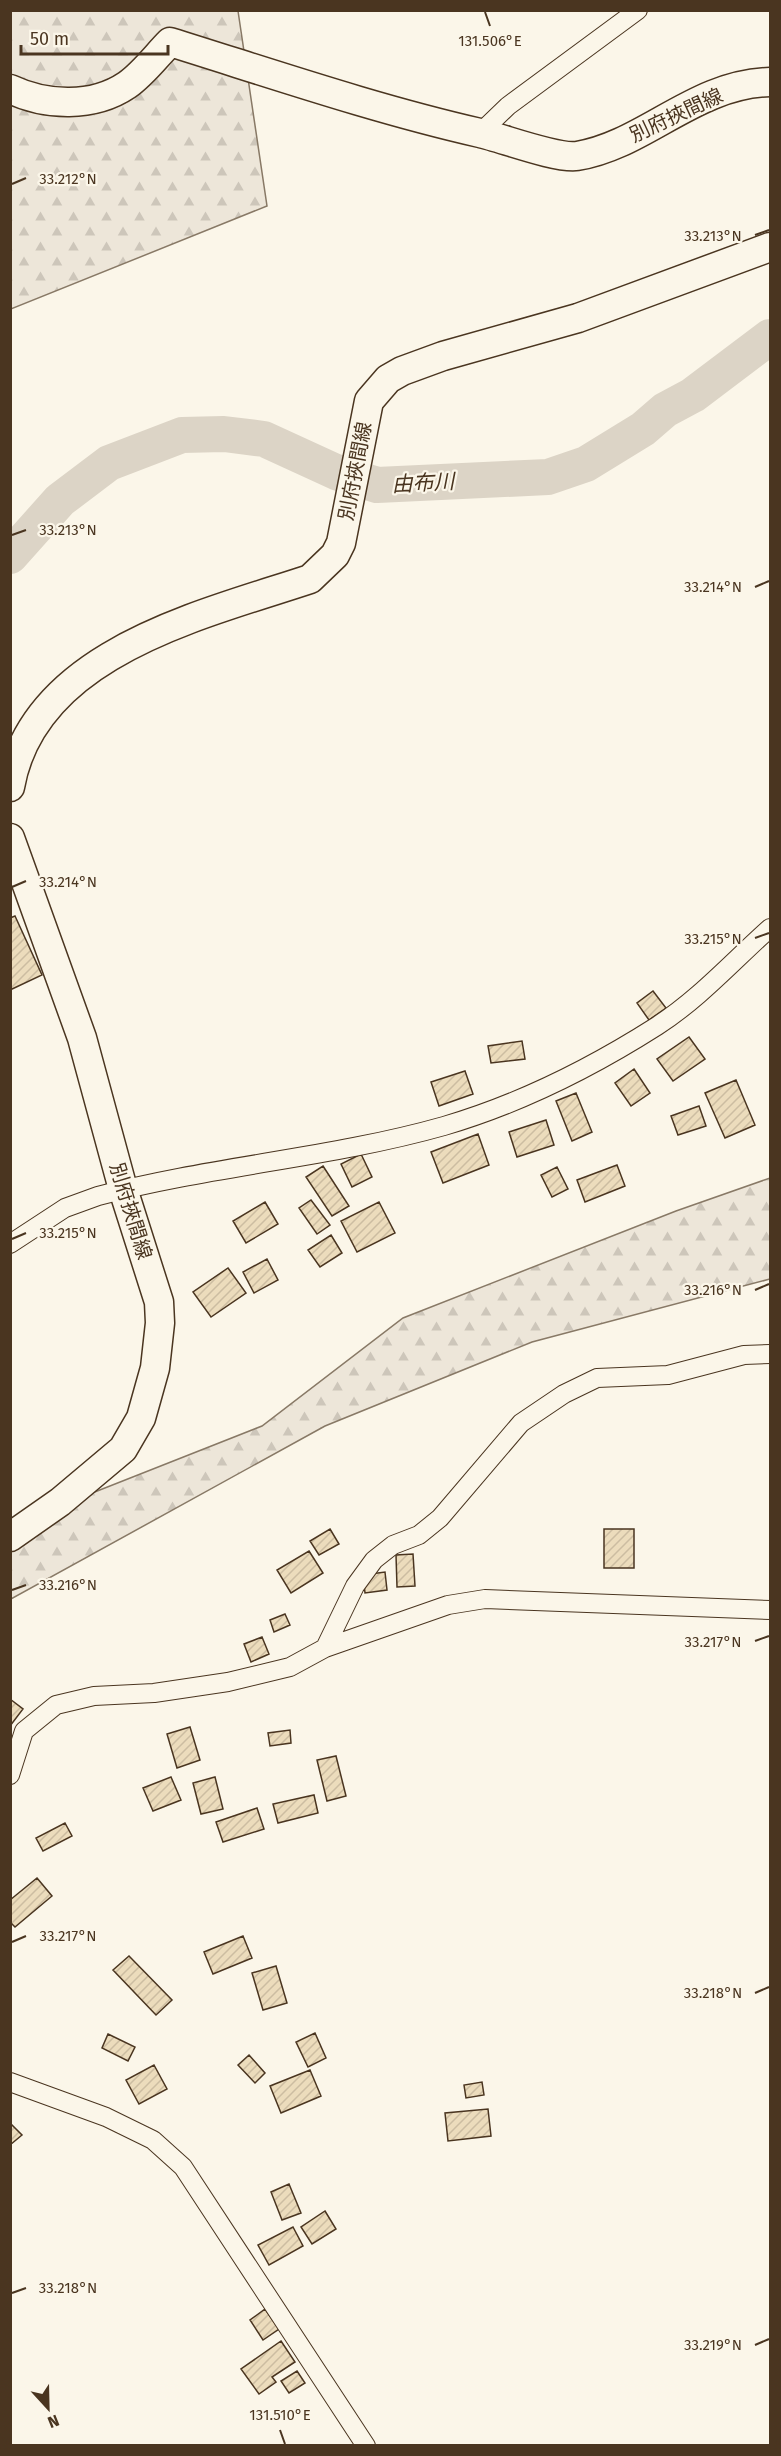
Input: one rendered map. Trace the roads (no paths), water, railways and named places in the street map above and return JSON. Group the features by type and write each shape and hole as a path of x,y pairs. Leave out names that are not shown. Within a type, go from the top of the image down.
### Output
{"main road":[{"name":"別府挾間線","path":"10,88 23,95 71,104 90,99 127,85 170,42 377,106 575,156 615,144 698,99 738,86 771,82"},
{"name":"別府挾間線","path":"10,787 14,765 35,727 67,687 102,659 166,628 310,579 335,555 341,543 369,401 388,380 402,371 443,356 578,318 771,247"},
{"name":"別府挾間線","path":"10,838 82,1038 123,1190 159,1302 160,1323 155,1368 141,1418 123,1449 60,1502 10,1537"}],"street":[{"path":"480,133 508,106 638,10"},
{"path":"10,1244 65,1208 123,1190 384,1140 444,1125 517,1100 598,1062 660,1024 771,928"},
{"path":"325,1648 355,1586 375,1560 393,1545 419,1535 440,1518 521,1423 564,1394 597,1378 668,1375 744,1355 771,1354"},
{"path":"10,1775 24,1731 56,1705 94,1696 154,1693 228,1682 290,1666 325,1648 448,1605 485,1599 771,1610"},
{"path":"10,2082 106,2117 153,2140 183,2168 366,2445"}],"waterway":[{"name":"由布川","path":"10,556 60,500 109,463 182,435 224,434 264,439 336,472 377,485 548,477 586,464 643,429 665,410 693,395 770,337"}]}
